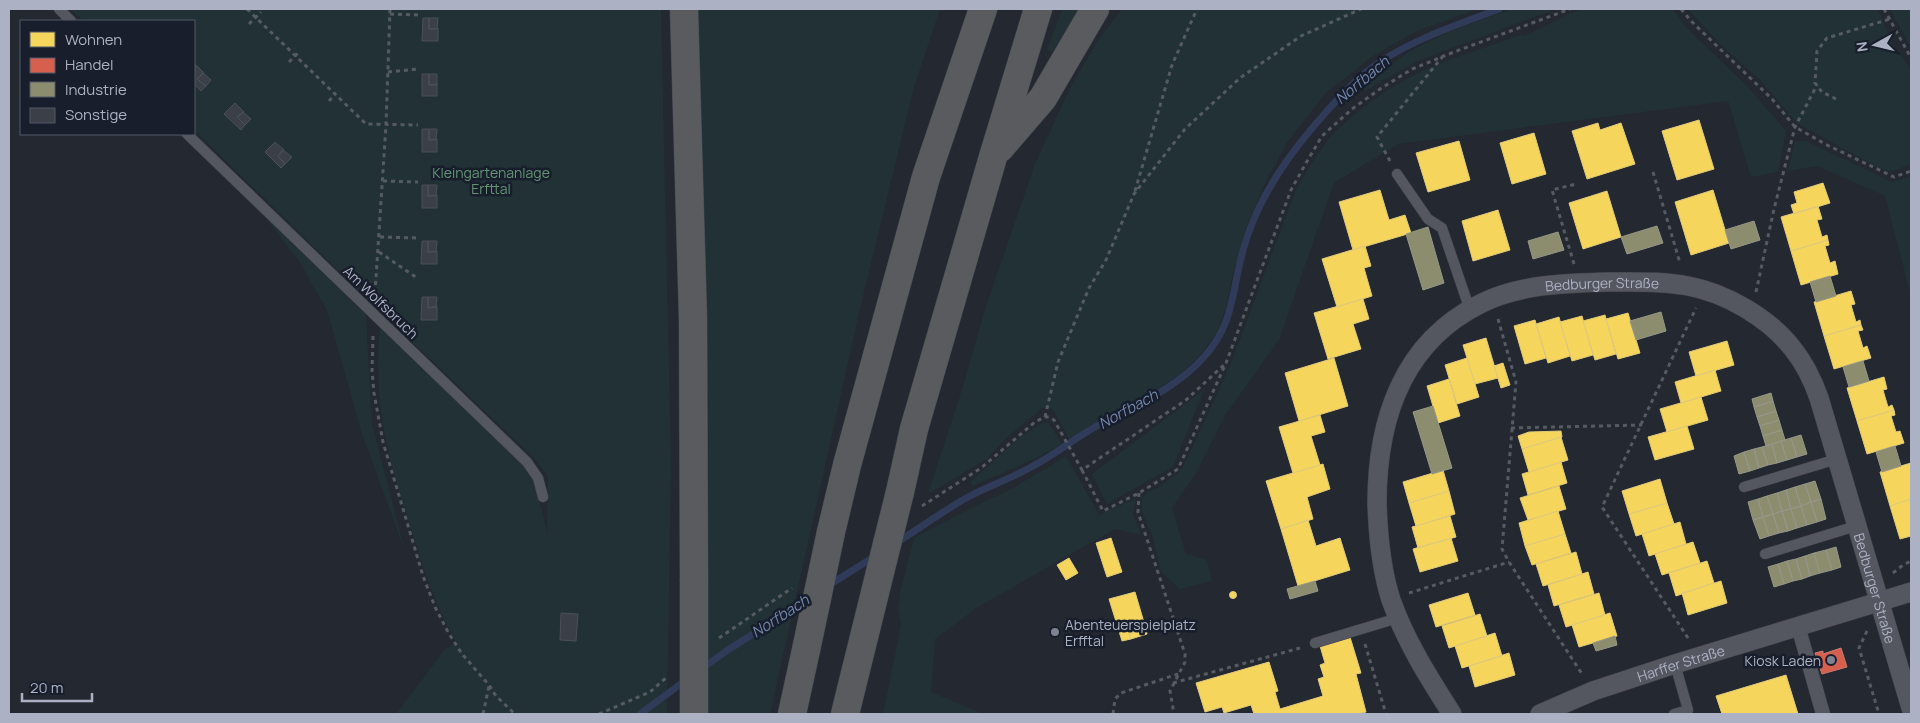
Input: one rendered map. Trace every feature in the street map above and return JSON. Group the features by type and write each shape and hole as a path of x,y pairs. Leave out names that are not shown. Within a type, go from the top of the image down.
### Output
{"highway":[{"path":"684,9 693,308 694,714"},
{"path":"792,714 847,465 926,177 982,9"},
{"path":"845,714 914,428 1038,9"},
{"path":"993,156 1042,98 1096,9"}],"street":[{"name":"Bedburger Straße","path":"1452,714 1414,652 1398,618 1391,599 1382,562 1378,518 1378,471 1386,424 1400,385 1418,355 1438,334 1470,310 1492,298 1522,290 1580,284 1646,282 1687,285 1706,290 1730,300 1752,313 1780,335 1793,349 1805,367 1819,398 1911,708"},
{"name":"Harffer Straße","path":"1540,714 1593,691 1699,656 1911,592"},
{"path":"1798,626 1823,714"}],"lane":[{"path":"59,9 70,20"},
{"name":"Am Wolfsbruch","path":"188,135 462,397 527,462 538,478 543,497"},
{"path":"1396,174 1428,219 1442,228 1470,310"},
{"path":"1744,487 1837,459"},
{"path":"1765,554 1856,526"},
{"path":"1315,643 1398,618"},
{"path":"1674,714 1688,710 1676,664"}],"path":[{"path":"247,9 366,124 418,125"},
{"path":"390,9 386,125 372,371 377,414 382,442 412,543 435,607 462,654 496,696 515,714"},
{"path":"1044,417 1058,362 1089,288 1106,260 1134,194 1172,65 1197,9"},
{"path":"1134,194 1185,129 1240,78 1301,36 1361,9"},
{"path":"1058,427 1103,511 1139,493 1178,468 1226,363 1292,190 1322,136 1352,109 1380,89 1412,70 1443,56 1570,9"},
{"path":"1681,9 1691,22 1772,100 1795,127 1827,146 1880,172 1894,177 1911,171"},
{"path":"1884,9 1911,58"},
{"path":"249,24 261,12"},
{"path":"390,14 418,15"},
{"path":"1836,99 1822,92 1815,83 1817,51 1828,38 1890,19"},
{"path":"289,62 300,51"},
{"path":"1381,145 1377,137 1443,56"},
{"path":"388,72 418,70"},
{"path":"1752,313 1774,209 1795,127 1817,85"},
{"path":"329,101 335,94"},
{"path":"1653,172 1687,285"},
{"path":"383,181 418,182"},
{"path":"1576,184 1552,190 1580,284"},
{"path":"380,238 417,238"},
{"path":"378,252 417,278"},
{"path":"1699,656 1602,507 1690,319 1706,290"},
{"path":"1492,298 1516,382 1502,549 1593,691"},
{"path":"1082,470 1186,400 1226,363"},
{"path":"1511,428 1642,425"},
{"path":"1139,493 1138,512 1185,654 1185,662 1173,684 1170,694 1174,714"},
{"path":"1391,599 1509,562"},
{"path":"1879,602 1859,648 1879,714"},
{"path":"1361,629 1386,714"},
{"path":"1173,684 1315,643"},
{"path":"1113,714 1115,700 1121,693 1179,674"},
{"path":"483,714 489,685"}],"green space":[{"name":"Kleingartenanlage Erfttal","path":"70,9 661,9 671,463 667,714 396,714 445,649 456,642 442,615 425,572 389,455 380,406 378,381 380,328 523,463 536,486 547,532 548,476 534,458 195,131 195,20 82,20"},
{"path":"696,9 940,9 914,87 859,313 770,714 703,714 706,599 702,152"},
{"path":"1062,9 1080,9 1052,52 1047,50"},
{"path":"1122,9 1478,9 1417,31 1373,56 1326,93 1288,141 1268,177 1247,225 1233,273 1227,305 1217,332 1202,353 1181,374 1153,392 1114,411 1069,439 1054,411 1050,408 1042,408 1004,440 988,458 928,494 963,386 985,309 1035,164 1068,92 1098,40"},
{"path":"1512,9 1555,9 1420,60 1366,91 1361,89 1394,62 1420,46 1440,36"},
{"path":"1584,9 1673,9 1685,26 1748,87 1786,131 1778,172 1751,177 1728,101 1398,144 1334,183 1279,340 1224,417 1195,475 1172,508 1186,554 1207,560 1212,581 1180,589 1161,572 1153,538 1142,511 1142,499 1147,492 1159,487 1179,472 1187,459 1231,363 1295,192 1328,140 1357,112 1405,80 1454,58 1520,35 1525,36 1573,12"},
{"path":"1688,9 1878,9 1896,52 1899,51 1911,71 1911,164 1891,172 1877,167 1798,124 1759,79 1722,46"},
{"path":"1890,9 1911,9 1911,48"},
{"path":"1795,141 1806,141 1892,182 1911,176 1911,296 1885,196 1817,166 1788,171"},
{"path":"260,211 366,315 372,424 405,551 363,437 327,310 299,261"},
{"path":"1204,390 1173,467 1107,504 1092,474"},
{"path":"1044,422 1049,423 1062,444 1032,460 973,486 970,482 1022,436"},
{"path":"1066,456 1099,515 1136,498 1133,514 1141,535 1115,529 978,607 935,639 931,692 984,714 883,714 901,625 898,608 901,589 914,538 1013,488"}],"building: Wohnen":[{"path":"1699,120 1714,169 1677,180 1662,131"},
{"path":"1598,123 1600,130 1621,123 1635,164 1587,179 1572,131"},
{"path":"1534,133 1546,174 1512,184 1500,143"},
{"path":"1459,141 1470,180 1428,192 1416,153"},
{"path":"1823,183 1830,203 1794,214 1791,205 1797,203 1794,192"},
{"path":"1380,190 1389,220 1405,215 1411,233 1353,250 1339,202"},
{"path":"1713,190 1729,243 1691,255 1675,202"},
{"path":"1607,191 1621,237 1583,249 1569,203"},
{"path":"1818,206 1822,219 1817,220 1822,237 1827,235 1828,240 1791,251 1781,217"},
{"path":"1498,210 1510,250 1473,261 1462,221"},
{"path":"1828,240 1829,245 1825,246 1830,263 1835,261 1838,274 1801,285 1791,251"},
{"path":"1365,246 1371,266 1364,268 1372,296 1337,307 1322,259"},
{"path":"1851,291 1855,304 1851,305 1856,322 1860,320 1861,325 1824,336 1814,302"},
{"path":"1363,299 1369,319 1353,324 1361,349 1328,359 1314,313"},
{"path":"1628,313 1640,353 1618,359 1606,319"},
{"path":"1605,315 1616,354 1595,360 1583,321"},
{"path":"1582,316 1593,355 1572,361 1560,322"},
{"path":"1559,317 1570,356 1548,363 1536,324"},
{"path":"1535,320 1546,358 1525,364 1514,326"},
{"path":"1861,325 1863,330 1858,331 1863,348 1867,346 1871,358 1834,369 1824,336"},
{"path":"1486,338 1498,378 1475,384 1463,345"},
{"path":"1727,341 1734,365 1696,376 1689,352"},
{"path":"1334,358 1348,406 1299,421 1285,373"},
{"path":"1467,358 1479,397 1457,404 1445,365"},
{"path":"1503,363 1510,385 1501,388 1494,366"},
{"path":"1715,370 1721,391 1681,403 1675,382"},
{"path":"1884,377 1887,389 1883,390 1888,407 1892,405 1894,410 1857,421 1847,388"},
{"path":"1449,379 1460,416 1438,423 1427,386"},
{"path":"1701,397 1708,420 1667,432 1660,409"},
{"path":"1894,410 1895,415 1891,416 1896,432 1900,431 1904,443 1867,454 1857,421"},
{"path":"1320,415 1325,432 1311,436 1320,465 1293,473 1279,427"},
{"path":"1687,426 1694,449 1655,460 1648,437"},
{"path":"1561,431 1562,437 1522,449 1518,436 1529,432"},
{"path":"1561,437 1568,460 1529,472 1522,449"},
{"path":"1561,462 1567,483 1528,495 1522,474"},
{"path":"1911,463 1911,499 1890,506 1880,472"},
{"path":"1323,464 1330,489 1307,497 1313,519 1281,529 1266,481"},
{"path":"1443,470 1449,491 1409,503 1403,482"},
{"path":"1660,479 1667,503 1629,514 1622,491"},
{"path":"1559,486 1566,509 1528,520 1520,498"},
{"path":"1449,491 1455,514 1416,526 1409,503"},
{"path":"1911,499 1911,536 1900,539 1890,506"},
{"path":"1667,503 1674,524 1636,536 1629,514"},
{"path":"1558,511 1565,534 1525,546 1519,523"},
{"path":"1450,516 1456,537 1418,548 1412,527"},
{"path":"1308,520 1316,546 1340,538 1350,570 1298,586 1281,529"},
{"path":"1680,522 1686,544 1649,556 1642,534"},
{"path":"1565,534 1571,553 1532,565 1525,546"},
{"path":"1111,538 1122,572 1107,577 1096,543"},
{"path":"1451,538 1458,561 1420,572 1413,549"},
{"path":"1693,542 1700,563 1662,575 1655,554"},
{"path":"1576,552 1582,574 1543,586 1536,564"},
{"path":"1069,558 1078,573 1066,580 1057,565"},
{"path":"1707,561 1714,583 1676,596 1669,573"},
{"path":"1588,572 1594,594 1554,606 1548,585"},
{"path":"1721,581 1727,603 1688,615 1682,593"},
{"path":"1233,591 1237,595 1233,599 1229,595"},
{"path":"1135,592 1146,629 1129,634 1131,639 1122,641 1109,599"},
{"path":"1468,593 1475,615 1436,627 1429,605"},
{"path":"1599,593 1605,615 1566,627 1559,605"},
{"path":"1610,613 1617,636 1579,647 1572,625"},
{"path":"1480,614 1487,636 1449,648 1442,626"},
{"path":"1146,629 1147,634 1131,639 1129,634"},
{"path":"1495,633 1502,656 1462,668 1455,646"},
{"path":"1350,637 1361,673 1356,674 1366,712 1358,714 1254,714 1251,705 1224,713 1222,707 1205,712 1196,683 1269,662 1278,691 1275,692 1280,709 1323,696 1318,679 1324,677 1320,665 1325,663 1320,646"},
{"path":"1509,653 1515,675 1475,687 1469,666"},
{"path":"1786,675 1798,714 1722,714 1716,696"}],"building: Handel":[{"name":"Kiosk Laden","path":"1841,648 1847,667 1822,674 1815,653 1823,651 1823,654"}],"building: Industrie":[{"path":"1754,221 1760,240 1731,249 1725,230"},
{"path":"1657,226 1663,243 1627,254 1621,237"},
{"path":"1428,227 1444,283 1423,290 1406,234"},
{"path":"1558,232 1564,250 1533,259 1528,241"},
{"path":"1830,276 1836,296 1816,302 1810,282"},
{"path":"1661,312 1666,331 1636,340 1630,321"},
{"path":"1863,361 1869,381 1849,387 1843,367"},
{"path":"1771,393 1773,401 1754,407 1752,399"},
{"path":"1773,401 1776,411 1757,417 1754,407"},
{"path":"1433,406 1452,468 1432,474 1413,412"},
{"path":"1776,411 1779,420 1760,426 1757,417"},
{"path":"1779,420 1782,430 1763,436 1760,426"},
{"path":"1782,430 1785,440 1766,446 1763,436"},
{"path":"1801,435 1807,454 1797,457 1791,438"},
{"path":"1791,438 1797,457 1787,460 1781,441"},
{"path":"1781,441 1787,460 1777,463 1772,444"},
{"path":"1772,444 1777,463 1768,465 1762,447"},
{"path":"1895,446 1901,466 1882,472 1876,452"},
{"path":"1762,447 1768,465 1759,468 1754,449"},
{"path":"1754,449 1759,468 1750,471 1744,452"},
{"path":"1744,452 1750,471 1739,474 1734,456"},
{"path":"1815,481 1821,499 1811,502 1805,484"},
{"path":"1805,484 1811,502 1801,506 1795,487"},
{"path":"1795,487 1801,506 1791,509 1786,490"},
{"path":"1786,490 1791,509 1782,511 1777,493"},
{"path":"1777,493 1782,511 1773,514 1767,496"},
{"path":"1767,496 1773,514 1763,517 1758,499"},
{"path":"1758,499 1763,517 1753,520 1748,502"},
{"path":"1821,499 1826,519 1817,522 1811,502"},
{"path":"1811,502 1817,522 1807,525 1801,506"},
{"path":"1801,506 1807,525 1797,528 1791,509"},
{"path":"1791,509 1797,528 1788,531 1782,511"},
{"path":"1782,511 1788,531 1779,533 1773,514"},
{"path":"1773,514 1779,533 1769,536 1763,517"},
{"path":"1763,517 1769,536 1760,539 1753,520"},
{"path":"1836,547 1841,567 1832,570 1826,550"},
{"path":"1826,550 1832,570 1820,573 1814,553"},
{"path":"1814,553 1820,573 1810,576 1805,556"},
{"path":"1805,556 1810,576 1802,579 1796,559"},
{"path":"1796,559 1802,579 1793,581 1787,561"},
{"path":"1787,561 1793,581 1784,584 1778,564"},
{"path":"1778,564 1784,584 1774,587 1768,567"},
{"path":"1315,581 1318,591 1290,599 1287,589"},
{"path":"1615,636 1617,645 1596,651 1593,643"}],"building: Sonstige":[{"path":"423,18 429,18 429,29 438,28 438,41 422,41"},
{"path":"429,18 438,18 437,29 429,29"},
{"path":"195,64 204,73 197,79 206,86 201,91 195,85"},
{"path":"203,73 211,80 206,86 197,79"},
{"path":"422,74 429,74 429,85 437,84 437,96 422,96"},
{"path":"429,74 437,74 437,85 429,85"},
{"path":"235,103 244,112 237,117 245,125 241,130 224,114"},
{"path":"243,112 251,119 245,125 237,117"},
{"path":"422,129 429,129 429,140 437,139 437,152 422,152"},
{"path":"429,129 437,129 436,140 429,140"},
{"path":"275,142 284,150 278,156 285,164 281,168 265,152"},
{"path":"283,150 292,157 285,164 278,156"},
{"path":"422,185 428,185 428,196 437,195 437,208 422,208"},
{"path":"428,185 437,185 436,196 428,196"},
{"path":"422,241 428,241 428,252 437,251 437,264 421,264"},
{"path":"428,241 437,241 436,252 428,252"},
{"path":"422,297 428,297 428,308 437,306 437,320 421,320"},
{"path":"428,297 437,297 436,307 428,308"},
{"path":"561,613 578,614 576,641 560,640"}],"waterway":[{"name":"Norfbach","path":"896,543 968,497 1040,462 1090,430 1150,398 1179,380 1192,369 1204,357 1222,331 1231,305 1244,247 1258,209 1278,174 1314,126 1353,84 1383,60 1425,38 1499,9"},
{"name":"Norfbach","path":"826,587 877,555"},
{"name":"Norfbach","path":"701,669 809,598"},
{"name":"Norfbach","path":"640,714 686,680"}],"place":[{"name":"Abenteuerspielplatz Erfftal","path":"1055,632"},
{"name":"Kiosk Laden","path":"1831,660"}]}
